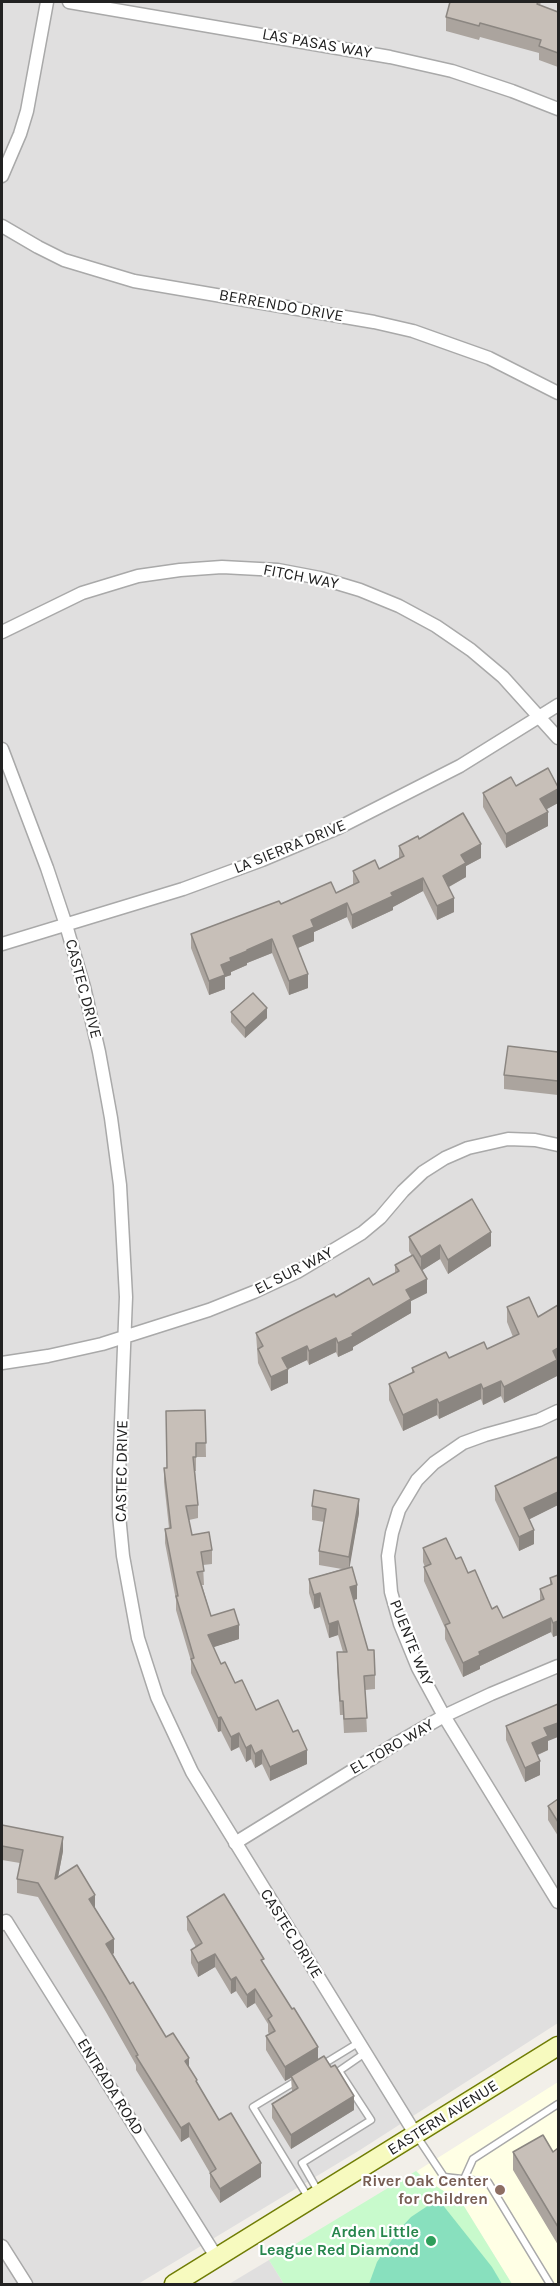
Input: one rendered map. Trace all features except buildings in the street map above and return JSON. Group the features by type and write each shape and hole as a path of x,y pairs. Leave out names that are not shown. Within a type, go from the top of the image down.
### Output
{"main road":[{"name":"EASTERN AVENUE","path":"174,2284 558,2046"}],"street":[{"path":"2,176 21,134 27,111 47,2"},
{"name":"LAS PASAS WAY","path":"69,2 390,57 462,75 558,109"},
{"name":"BERRENDO DRIVE","path":"2,226 38,248 64,260 134,281 363,320 413,332 489,358 558,393"},
{"name":"FITCH WAY","path":"2,632 82,593 138,576 222,567 278,570 320,578 360,590 399,606 436,626 471,650 503,677 558,738"},
{"name":"LA SIERRA DRIVE","path":"2,944 183,889 262,860 338,828 460,766 558,705"},
{"name":"CASTEC DRIVE","path":"2,749 48,868 66,925 97,1041 111,1119 120,1185 125,1252 126,1336 119,1474 123,1556 129,1598 141,1648 173,1736 192,1772 416,2135"},
{"name":"EL SUR WAY","path":"2,1363 80,1349 210,1310 254,1292 306,1267 362,1233 380,1218 423,1172 453,1154 481,1144 508,1139 535,1140 558,1145"},
{"name":"PUENTE WAY","path":"558,1411 538,1420 485,1435 453,1449 434,1463 417,1480 399,1510 388,1556 391,1592 400,1624 418,1668 444,1716 558,1902"},
{"name":"EL TORO WAY","path":"235,1843 396,1743 444,1716 558,1666"},
{"name":"ENTRADA ROAD","path":"2,1924 6,1921 217,2258"},
{"path":"2,2246 26,2284"}],"lane":[{"path":"311,2072 362,2048"},
{"path":"315,2197 302,2163 370,2120 339,2071 362,2048"},
{"path":"301,2078 253,2108 315,2197"},
{"path":"464,2179 473,2159 558,2104"},
{"path":"416,2135 444,2177 488,2181 550,2284"}],"shaded area":[{"path":"2,2 558,2 558,2023 360,2150 138,2284 2,2284"},
{"name":"River Oak Center for Children","path":"558,2082 558,2284 512,2284 462,2203 422,2177 417,2171"},
{"path":"269,2260 284,2284 229,2284"}],"green space":[{"path":"416,2171 462,2203 512,2284 284,2284 269,2260"},
{"name":"Arden Little League Red Diamond","path":"438,2199 492,2267 502,2284 369,2284 377,2262 397,2232 411,2217"}],"place":[{"name":"River Oak Center for Children","path":"500,2190"},
{"name":"Arden Little League Red Diamond","path":"431,2241"}]}
